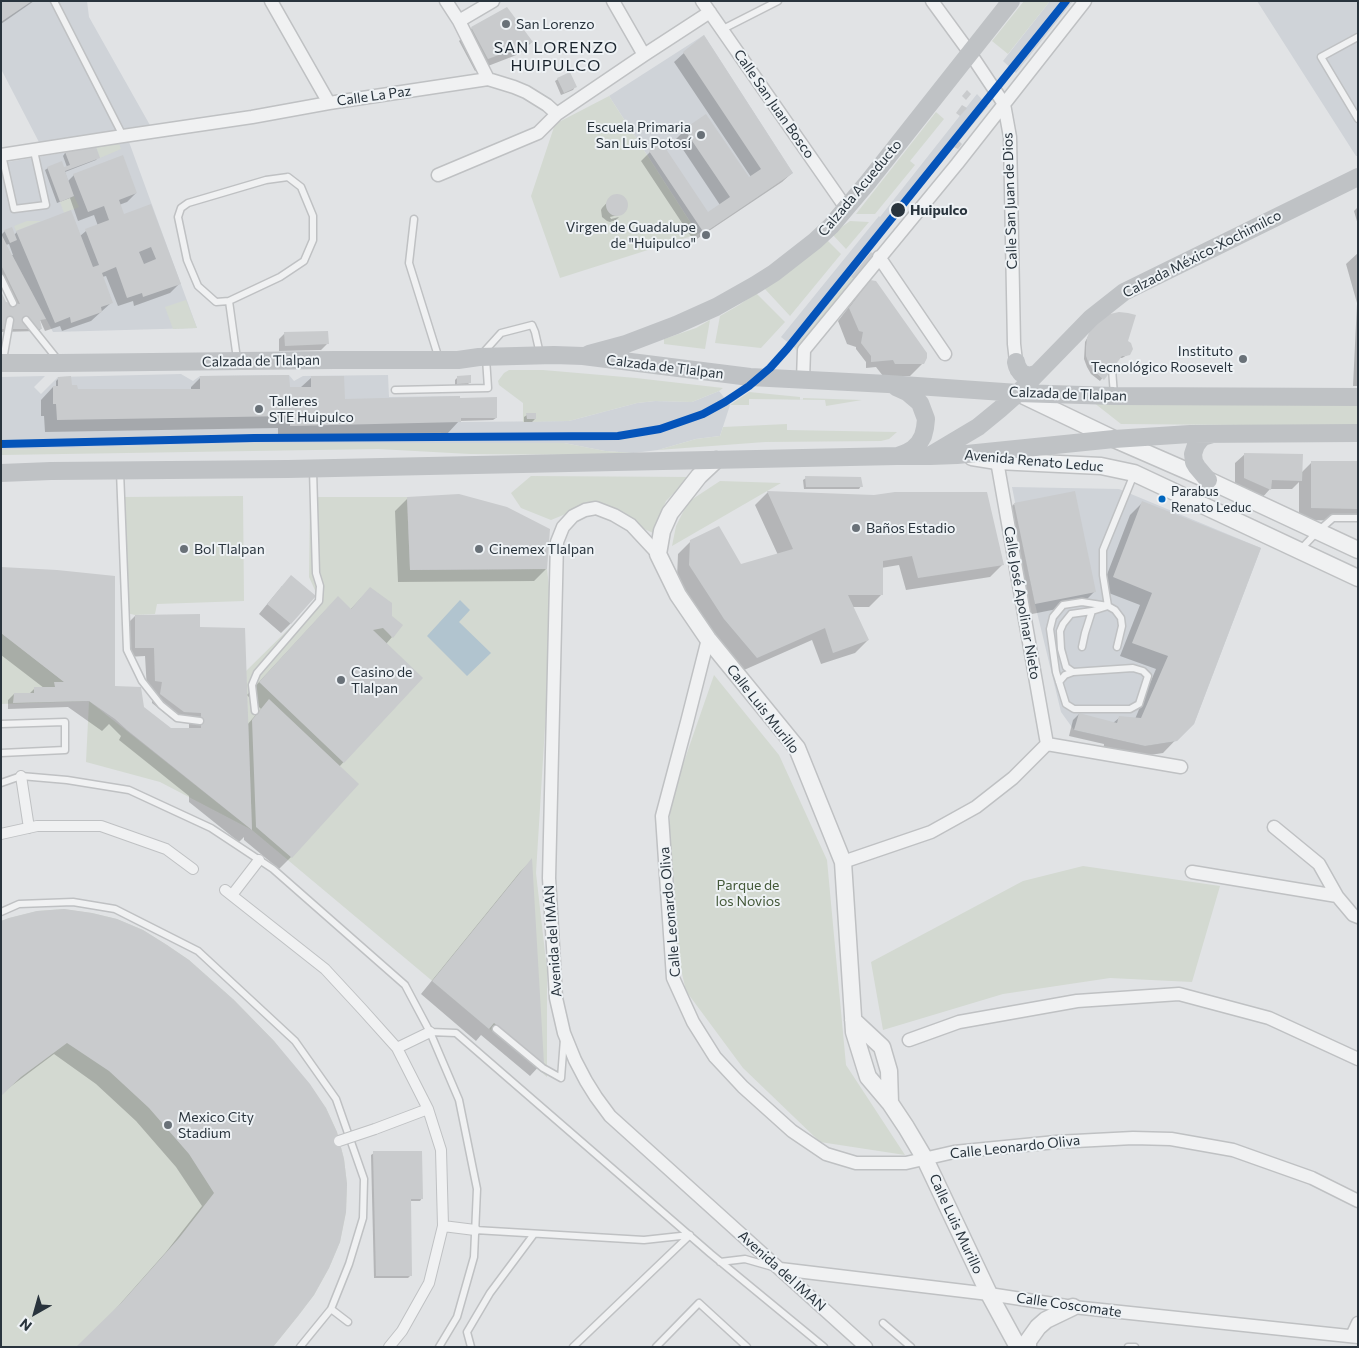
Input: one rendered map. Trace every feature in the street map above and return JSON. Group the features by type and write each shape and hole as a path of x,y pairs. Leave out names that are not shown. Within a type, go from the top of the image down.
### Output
{"main road":[{"name":"Calzada Acueducto","path":"583,356 626,344 676,325 734,298 774,273 803,251 825,232 846,208 1011,1"},
{"name":"Calzada México-Xochimilco","path":"930,456 978,427 1018,393 1091,318 1107,310 1124,292 1358,177"},
{"name":"Calzada de Tlalpan","path":"2,363 458,360 482,357 540,355 583,356 750,377 1018,393 1114,396 1358,397"},
{"path":"1016,362 1021,373 1029,376 1036,374"},
{"path":"888,384 914,397 920,403 926,419 923,436 919,443 913,449 897,456"},
{"path":"1,473 313,469 930,456 1190,434 1358,433"},
{"path":"1208,480 1194,462 1193,454 1196,445 1203,437 1214,434"}],"street":[{"path":"271,1 329,103"},
{"path":"446,1 459,21 488,79"},
{"path":"459,21 493,1"},
{"path":"613,1 644,55"},
{"name":"Calle San Juan Bosco","path":"702,1 846,208"},
{"name":"Calle San Juan de Dios","path":"932,1 1004,104 1010,137 1014,344 1018,393"},
{"path":"803,380 804,350 957,164 1085,1"},
{"path":"438,175 538,133 557,114 710,12"},
{"name":"Calle La Paz","path":"2,155 488,79 526,92 547,105 557,114"},
{"path":"879,257 945,354"},
{"path":"1018,393 1114,439 1208,480 1358,550"},
{"name":"Avenida Renato Leduc","path":"957,455 997,461 1101,466 1134,473 1358,578"},
{"path":"658,554 662,531 670,513 699,476 716,460"},
{"name":"Calle José Apolinar Nieto","path":"997,461 1047,744"},
{"name":"Avenida del IMAN","path":"658,554 631,525 614,515 596,508 585,510 573,516 563,527 557,542 549,878 556,998 564,1033 586,1081 610,1116 866,1347"},
{"name":"Calle Luis Murillo","path":"658,554 678,595 708,639 798,748 843,862 854,1032 868,1077 890,1103 925,1159 989,1294 1018,1347"},
{"name":"Calle Leonardo Oliva","path":"708,639 662,816 673,978 693,1022 715,1057 743,1087 792,1130 826,1154 856,1163 906,1164 954,1152 1056,1142 1133,1138 1170,1140 1233,1150 1312,1178 1358,1201"},
{"path":"843,862 931,832 976,807 1013,778 1047,744 1181,767"},
{"path":"21,776 29,828"},
{"path":"1,834 37,826 101,826 166,849 193,869"},
{"path":"1274,827 1319,864 1337,896 1358,917"},
{"path":"259,860 228,892 325,968 397,1048 428,1109 441,1150 443,1226 429,1283 402,1331 389,1347"},
{"path":"1192,872 1337,896"},
{"path":"908,1040 959,1022 1077,1001 1179,994 1269,1018 1358,1059"},
{"path":"853,1020 882,1047 889,1071 890,1103"},
{"path":"397,1048 430,1032"},
{"path":"340,1141 428,1109"},
{"path":"443,1226 475,1230"},
{"name":"Calle Coscomate","path":"780,1270 989,1294 1073,1307 1355,1336"},
{"path":"1028,1347 1028,1341 1038,1327 1046,1320 1073,1307"},
{"path":"1355,1336 1358,1323"}],"lane":[{"path":"54,1 123,136"},
{"path":"723,30 778,1"},
{"path":"1358,37 1321,57 1358,119"},
{"path":"2,155 14,209 46,205 34,151"},
{"path":"288,177 301,187 313,216 313,240 304,260 280,277 230,301 216,302 198,286 187,260 178,217 180,208 188,203 266,180 288,177"},
{"path":"414,219 409,263 439,360"},
{"path":"1,278 13,303"},
{"path":"230,301 237,362"},
{"path":"2,363 10,320"},
{"path":"26,320 60,364"},
{"path":"395,390 488,388 482,357 501,334 532,325 540,355"},
{"path":"1112,369 1114,396"},
{"path":"254,711 252,685 256,673 319,601 320,586 316,572 313,469"},
{"path":"120,470 127,650 142,681 161,705 177,718 200,721"},
{"path":"1108,606 1103,574 1103,550 1134,473"},
{"path":"1299,551 1333,518 1358,518"},
{"path":"1059,682 1065,675 1073,672 1134,668 1143,671 1148,676 1139,704 1130,709 1074,709 1066,704 1059,682 1056,672 1050,629 1053,617 1063,605 1082,602 1108,606 1115,610 1121,618 1122,626 1117,647"},
{"path":"1073,672 1066,667 1061,649 1060,631 1063,624 1071,614 1092,611 1108,606"},
{"path":"1082,647 1092,611"},
{"path":"1,724 64,722 65,750 1,753"},
{"path":"1,783 21,776 67,780 129,790 211,828 273,869 405,985 430,1032 459,1100 477,1189 474,1257 457,1317 438,1347"},
{"path":"1,912 19,904 72,902 116,909 198,951 295,1041 336,1099 364,1179 363,1218 349,1264 331,1309 300,1347"},
{"path":"496,1029 543,1068 561,1078 564,1033"},
{"path":"430,1032 456,1033 720,1262 824,1347"},
{"path":"475,1230 644,1240 690,1235"},
{"path":"471,1347 467,1332 490,1293 534,1234"},
{"path":"573,1347 690,1235"},
{"path":"720,1262 745,1259 780,1270"},
{"path":"656,1347 699,1303 747,1347"},
{"path":"331,1309 348,1322"},
{"path":"882,1322 911,1347"},
{"path":"1128,1347 1135,1347"}],"shaded area":[{"path":"1,1 87,1 89,17 151,127 41,146 1,69"},
{"path":"1050,1 1073,1 1016,73 1003,61"},
{"path":"1257,1 1358,1 1358,156 1356,156"},
{"name":"Escuela Primaria San Luis Potosí","path":"704,35 793,173 698,234 609,96"},
{"path":"977,94 988,106 914,196 795,348 781,337 880,217"},
{"path":"129,142 197,328 53,332 1,234 1,163"},
{"path":"181,374 193,381 200,376 289,375 294,381 303,376 388,375 389,397 460,396 461,422 569,421 637,403 655,401 692,402 719,391 730,405 720,436 696,439 658,450 633,453 605,451 564,443 254,443 1,450 1,377 45,376 34,387 41,394 58,377"},
{"path":"1012,487 1119,489 1261,548 1194,724 1177,741 1145,746 1074,730 1061,712 1035,604"}],"green space":[{"path":"1024,1 1050,1 1008,54 992,41"},
{"path":"609,96 698,234 560,278 531,196 555,124"},
{"path":"936,112 944,119 910,161 915,165 875,214 856,214"},
{"path":"119,143 121,149 100,158 96,147"},
{"path":"74,196 79,207 64,213 60,202"},
{"path":"27,221 41,221 16,231 14,226"},
{"path":"850,221 869,222 846,249 832,234"},
{"path":"825,238 841,254 790,316 764,288"},
{"path":"851,277 854,279 796,350 795,348"},
{"path":"756,293 785,322 761,348 715,343 720,316"},
{"path":"186,300 197,328 173,329 165,307"},
{"path":"710,320 705,349 664,344 664,339 696,328"},
{"path":"509,370 543,370 723,388 692,402 655,401 637,403 569,421 523,422 523,403 499,385 498,381"},
{"path":"749,392 800,397 800,400 749,399 749,405 730,405"},
{"path":"803,398 862,400 826,406 825,400 803,400"},
{"path":"1358,399 1358,426 1121,424 1093,402"},
{"path":"787,424 787,430 897,432 889,439 881,441 765,442 658,450 696,439 720,436 723,427"},
{"path":"254,443 564,443 605,451 633,453 600,455 470,454 378,449 1,455 1,450"},
{"path":"531,476 690,477 666,501 653,533 590,504 551,520 521,508 511,493"},
{"path":"720,481 781,483 672,546 676,526 688,502"},
{"name":"Bol Tlalpan","path":"243,496 244,601 157,604 155,614 135,615 127,613 124,497"},
{"path":"310,497 407,497 410,570 547,569 552,613 536,873 547,970 547,1077 252,830 246,671 319,599 309,577"},
{"path":"1,633 89,701 1,704"},
{"name":"Parque de los Novios","path":"714,675 779,755 827,860 846,1065 905,1155 820,1142 743,1068 686,991 665,899 671,799"},
{"path":"89,701 252,830 160,782 86,762"},
{"path":"1083,866 1220,886 1192,982 1110,978 1003,994 883,1030 871,962 1023,881"},
{"name":"Mexico City Stadium","path":"64,909 117,919 143,930 189,960 234,1000 274,1041 326,1108 337,1132 344,1159 347,1184 346,1212 340,1242 329,1268 314,1295 273,1347 1,1347 1,921 37,911"}],"water":[{"path":"460,600 470,610 459,622 491,653 467,676 427,636"}],"building":[{"path":"1,1 32,1 1,22"},
{"path":"507,7 533,42 488,59 471,27"},
{"path":"704,35 793,173 704,233 649,151 662,143 708,212 730,197 684,129 706,114 749,177 761,169 683,52"},
{"path":"570,72 577,87 564,93 557,78"},
{"path":"967,90 971,94 966,100 962,96"},
{"path":"962,105 967,108 960,116 956,113"},
{"path":"959,141 962,144 958,149 954,147"},
{"path":"96,147 100,158 65,171 74,196 60,202 47,167 62,161 64,167 70,165 65,152"},
{"path":"123,155 137,193 119,200 124,214 151,204 181,284 143,297 142,293 127,298 116,267 102,273 113,303 101,307 102,312 71,323 70,317 55,323 16,231 71,210 93,267 99,265 85,229 109,220 104,206 88,212 73,174","holes":["151,247 156,259 144,264 139,252"]},
{"path":"617,194 625,197 628,205 625,213 617,216 609,213 606,205 609,197"},
{"path":"12,227 17,240 10,243 4,230"},
{"path":"1,234 46,319 40,320 42,329 1,329 1,291 6,302 20,304 1,265"},
{"path":"871,252 874,255 854,279 851,277"},
{"path":"870,280 876,281 927,353 924,364 895,364 893,360 871,362 871,356 861,343 863,332 859,331 849,308"},
{"path":"1119,312 1136,315 1128,341 1133,349 1130,355 1122,356 1104,380 1089,364 1086,356 1087,338 1090,330 1102,318"},
{"path":"328,331 329,344 285,346 284,332"},
{"path":"289,375 290,387 311,387 311,376 344,376 345,399 497,397 497,418 461,418 461,422 290,426 290,416 57,420 56,404 53,404 53,386 58,386 58,377 71,376 72,385 77,385 78,389 200,389 200,376"},
{"path":"471,375 471,383 457,384 457,376"},
{"path":"526,413 536,413 536,419 527,419"},
{"path":"1244,453 1303,454 1302,481 1272,480 1271,490 1244,478"},
{"path":"1311,461 1358,461 1358,509 1311,508"},
{"path":"805,476 861,477 863,487 806,487"},
{"path":"767,491 874,495 895,492 987,492 1004,565 918,578 912,556 883,561 883,595 848,595 869,640 833,653 825,628 757,658 724,619 689,565 690,540 719,526 741,564 793,549"},
{"path":"1075,491 1096,592 1035,604 1014,503"},
{"name":"Cinemex Tlalpan","path":"459,494 507,507 550,529 547,569 410,570 407,497"},
{"path":"1142,501 1261,548 1194,724 1177,741 1145,746 1074,730 1079,713 1117,723 1119,716 1141,718 1168,656 1132,643 1152,593 1113,577"},
{"path":"1,567 115,576 115,686 141,687 144,707 171,728 201,728 201,713 184,712 160,694 162,682 155,681 154,648 135,648 135,615 200,614 200,627 245,628 252,830 115,719 89,701 13,703 14,693 34,693 34,687 55,687 54,682 64,682 1,633"},
{"path":"291,575 316,596 291,624 267,604"},
{"name":"Casino de Tlalpan","path":"370,587 392,603 392,616 403,625 393,638 383,628 373,630 423,678 344,763 259,682 338,596 351,609"},
{"path":"269,699 359,784 292,858 256,827 252,720"},
{"path":"532,858 544,1064 494,1023 489,1029 432,981"},
{"name":"Mexico City Stadium","path":"64,909 117,919 143,930 189,960 234,1000 274,1041 310,1084 326,1108 337,1132 344,1159 347,1184 346,1212 340,1242 329,1268 314,1295 273,1347 76,1347 122,1302 179,1238 214,1193 189,1154 149,1108 109,1071 67,1043 21,1077 1,1096 1,921 37,911"},
{"path":"373,1151 422,1151 423,1199 411,1199 412,1276 376,1276"}],"transit line":[{"path":"1,444 254,438 618,436 660,429 703,414 749,386 770,368 787,349 1066,1"}],"place":[{"name":"San Lorenzo","path":"506,24"},
{"name":"Escuela Primaria San Luis Potosí","path":"701,135"},
{"name":"Huipulco","path":"898,210"},
{"name":"Virgen de Guadalupe de \"Huipulco\"","path":"706,235"},
{"name":"Instituto Tecnológico Roosevelt","path":"1243,359"},
{"name":"Talleres STE Huipulco","path":"259,409"},
{"name":"Parabus Renato Leduc","path":"1162,499"},
{"name":"Baños Estadio","path":"856,528"},
{"name":"Bol Tlalpan","path":"184,549"},
{"name":"Cinemex Tlalpan","path":"479,549"},
{"name":"Casino de Tlalpan","path":"341,680"},
{"name":"Mexico City Stadium","path":"168,1125"}],"district":[{"name":"SAN LORENZO HUIPULCO","path":"556,57"}]}
